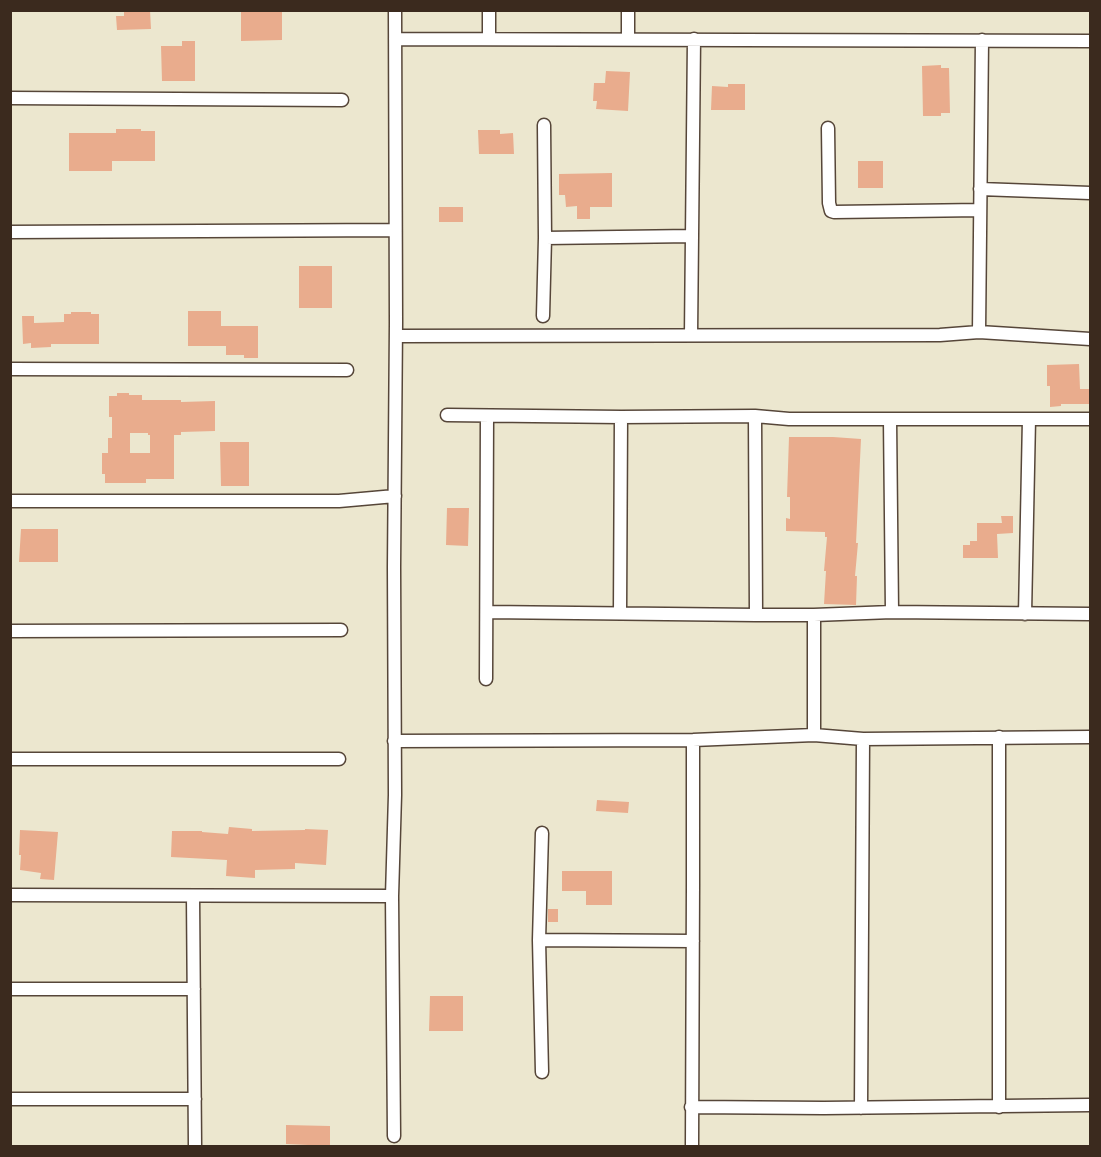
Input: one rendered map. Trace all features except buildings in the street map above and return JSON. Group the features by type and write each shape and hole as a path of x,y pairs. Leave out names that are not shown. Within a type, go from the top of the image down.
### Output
{"street":[{"path":"394,10 396,336 395,795 392,896 394,1136"},
{"path":"489,10 489,39"},
{"path":"627,10 628,39"},
{"path":"395,39 1090,41"},
{"path":"691,335 694,39"},
{"path":"980,332 982,40"},
{"path":"10,98 342,100"},
{"path":"543,316 544,125"},
{"path":"828,128 831,211 980,210"},
{"path":"980,189 1090,193"},
{"path":"10,232 395,230"},
{"path":"545,238 692,236"},
{"path":"396,336 940,335 980,332 1090,339"},
{"path":"10,369 347,370"},
{"path":"447,415 755,416 789,419 1090,418"},
{"path":"486,679 487,416"},
{"path":"755,416 756,615"},
{"path":"620,613 621,417"},
{"path":"890,419 892,612"},
{"path":"1025,614 1029,419"},
{"path":"10,501 339,501 395,496"},
{"path":"487,612 756,615 892,612 1090,614"},
{"path":"814,615 814,735"},
{"path":"10,631 341,630"},
{"path":"394,741 693,740 814,735 863,739 1090,737"},
{"path":"999,737 999,1107"},
{"path":"861,1108 863,739"},
{"path":"692,1146 693,740"},
{"path":"10,759 339,759"},
{"path":"542,833 539,940 542,1072"},
{"path":"10,895 392,896"},
{"path":"194,896 195,1146"},
{"path":"539,940 693,941"},
{"path":"10,989 194,989"},
{"path":"10,1099 195,1099"},
{"path":"691,1107 861,1108 1090,1105"}]}
